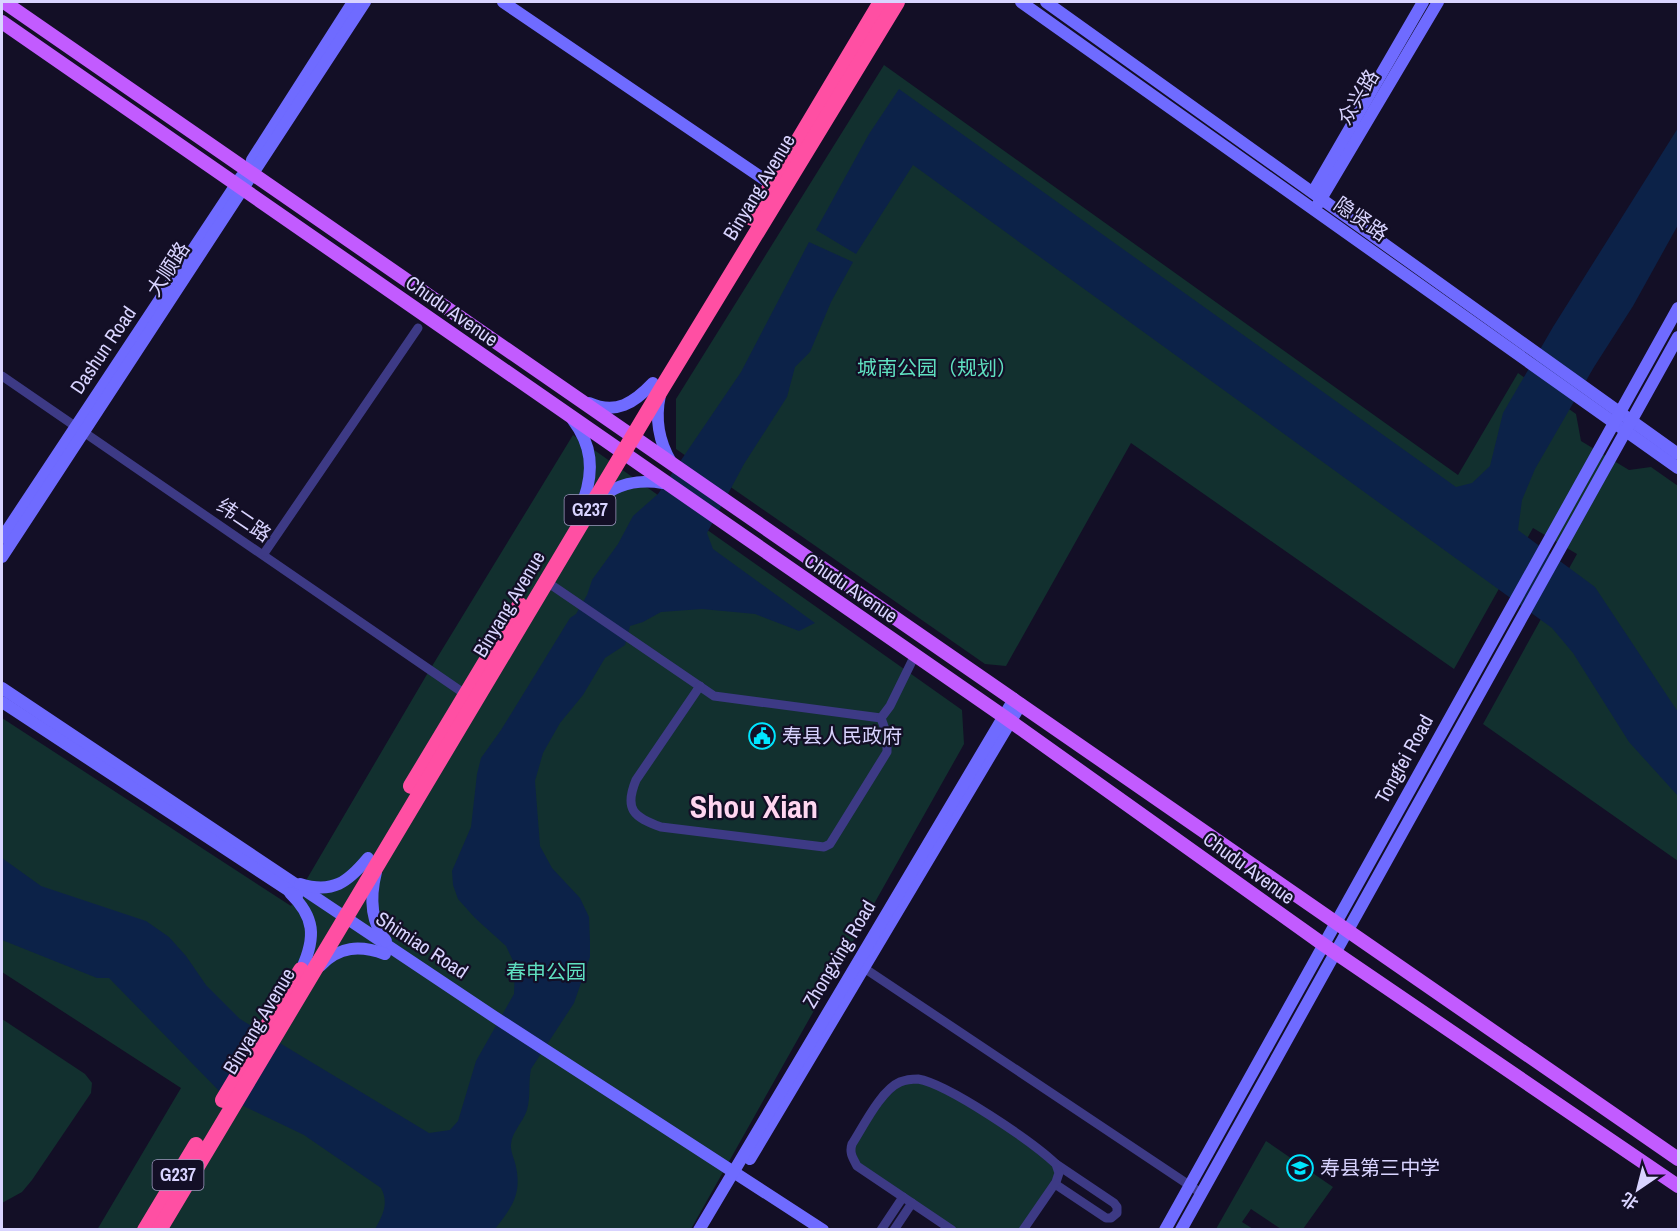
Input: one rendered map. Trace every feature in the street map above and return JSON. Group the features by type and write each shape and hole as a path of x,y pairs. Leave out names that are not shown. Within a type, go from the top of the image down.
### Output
{"highway":[{"name":"Binyang Avenue","path":"374,858 465,694 588,502 777,188 881,2"},
{"name":"Binyang Avenue","path":"777,188 897,2"},
{"name":"Binyang Avenue","path":"146,1230 216,1123 374,858 547,582 588,502"},
{"name":"Binyang Avenue","path":"159,1230 216,1123"}],"main road":[{"name":"Chudu Avenue","path":"4,2 1678,1159"},
{"name":"Chudu Avenue","path":"2,22 727,527 1003,716 1329,949 1678,1186"}],"street":[{"name":"Dashun Road","path":"2,538 80,429 353,2"},
{"name":"大顺路","path":"2,557 80,429 365,2"},
{"path":"502,2 777,188"},
{"name":"隐贤路","path":"1021,2 1313,211 1617,417"},
{"name":"隐贤路","path":"1046,2 1317,195 1629,426 1678,468"},
{"name":"众兴路","path":"1313,211 1317,195 1423,2"},
{"name":"众兴路","path":"1317,195 1437,2"},
{"path":"45,52 52,52 57,45 56,37"},
{"path":"66,67 70,54 76,51"},
{"path":"431,320 437,319 442,312 442,304"},
{"name":"Tongfei Road","path":"1342,926 1678,308"},
{"path":"265,552 418,328"},
{"path":"474,349 478,336 485,333"},
{"name":"Tongfei Road","path":"1165,1230 1329,949 1678,337"},
{"name":"纬二路","path":"2,376 465,694"},
{"path":"580,399 595,406 616,409 628,405 658,386 659,430 664,450 673,464"},
{"path":"570,417 580,430 591,458 588,502"},
{"name":"隐贤路","path":"1629,426 1678,454"},
{"path":"588,502 629,483 665,484"},
{"path":"547,582 714,696 881,717"},
{"path":"881,717 890,706 915,655"},
{"path":"700,686 636,780 631,792 632,810 640,818 661,827 824,847 830,844 887,752 886,735 881,717"},
{"name":"Shimiao Road","path":"2,688 338,918 823,1230"},
{"name":"Shimiao Road","path":"2,702 285,882"},
{"name":"Zhongxing Road","path":"860,966 1003,716 1017,702"},
{"name":"Zhongxing Road","path":"708,1230 737,1176 1017,702"},
{"path":"285,882 326,889 348,879 374,858"},
{"path":"374,858 373,912 376,927 389,951"},
{"path":"285,882 309,919 312,933 306,972"},
{"path":"306,972 337,953 351,949 364,947 389,951"},
{"name":"Tongfei Road","path":"1181,1230 1329,949"},
{"path":"860,966 1201,1193"},
{"path":"952,1230 857,1166 850,1150 882,1099 899,1083 916,1079 937,1085 985,1113 1114,1203 1117,1213 1112,1218 1106,1218 1055,1184"},
{"path":"1023,1230 1055,1184 1059,1173 1056,1164"},
{"name":"Zhongxing Road","path":"699,1230 737,1176"},
{"name":"Shimiao Road","path":"737,1176 808,1230"},
{"path":"881,1230 903,1197"},
{"path":"894,1230 912,1203"}],"green space":[{"name":"城南公园（规划）","path":"884,65 1458,475 1518,373 1576,414 1581,441 1629,470 1651,467 1678,486 1678,861 1483,724 1577,554 1533,528 1454,669 1131,443 1006,666 985,664 676,449 676,399"},
{"name":"春申公园","path":"573,435 962,710 964,744 691,1229 97,1230 181,1088 2,972 2,718 291,906 426,676"},
{"path":"2,1019 85,1074 92,1083 91,1093 32,1180 22,1192 2,1203"},
{"path":"918,1082 955,1097 972,1107 1054,1166 1056,1174 1020,1229 955,1229 860,1165 853,1146 884,1101 900,1085"},
{"path":"1266,1141 1333,1187 1303,1229 1281,1229 1251,1209 1242,1222 1253,1229 1216,1229"}],"water":[{"path":"899,89 1456,487 1472,483 1490,466 1503,413 1553,327 1678,128 1678,225 1633,306 1594,367 1535,469 1522,500 1518,530 1595,587 1678,712 1678,796 1629,742 1573,653 1552,628 913,165 856,254 816,230 869,134"},
{"path":"809,242 853,262 831,302 810,352 795,367 787,397 744,464 707,533 713,549 815,623 799,631 755,614 702,609 661,612 630,626 625,645 605,658 583,695 560,723 543,753 535,781 540,846 552,868 580,898 589,917 590,957 574,1003 531,1069 527,1110 513,1135 511,1144 518,1186 514,1201 495,1229 375,1229 384,1209 385,1199 381,1188 304,1135 225,1097 109,978 97,978 2,940 2,858 41,886 146,921 169,937 186,956 206,985 240,1019 429,1133 450,1130 458,1121 476,1061 514,994 515,965 506,946 458,899 453,885 452,871 471,827 481,758 501,730 570,618 576,614 587,595 592,580 618,544 633,516 658,494 741,372"}],"place":[{"name":"寿县人民政府","path":"762,736"},
{"name":"寿县第三中学","path":"1300,1168"}],"district":[{"name":"Shou Xian","path":"754,807"}]}
